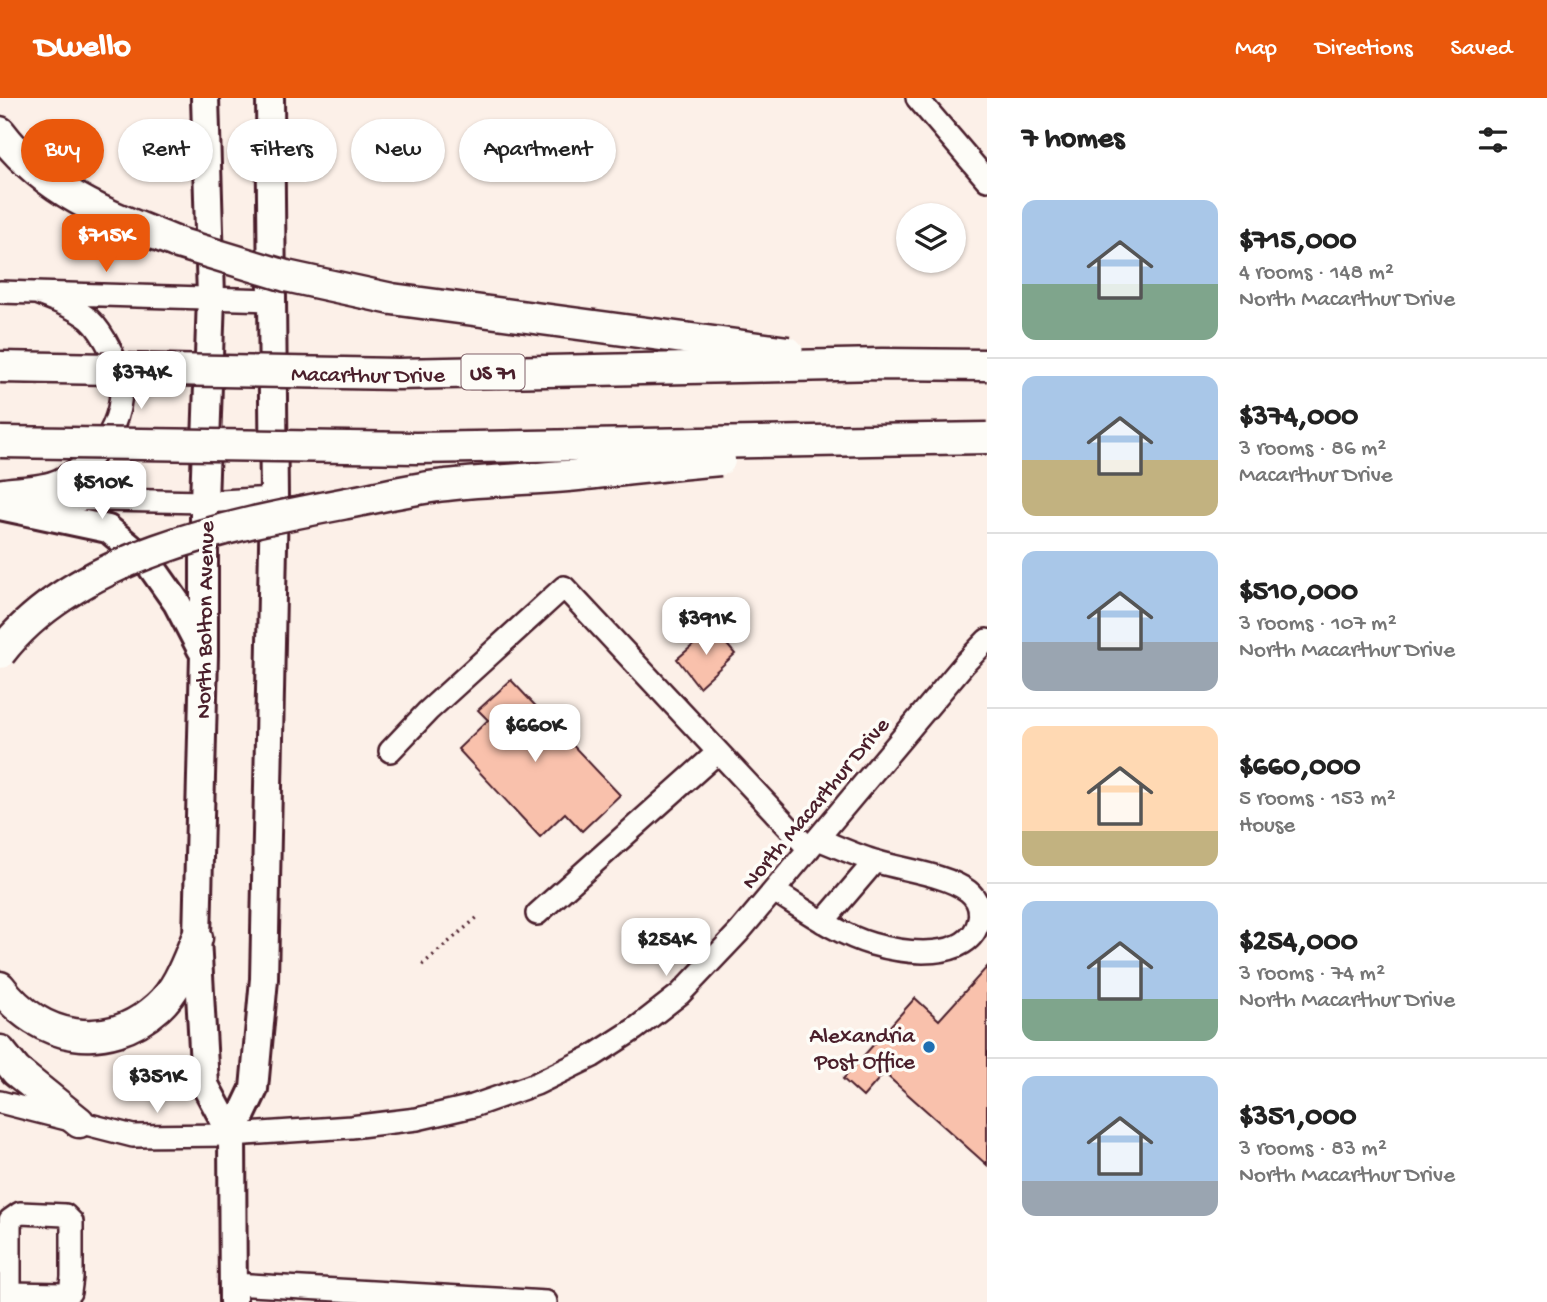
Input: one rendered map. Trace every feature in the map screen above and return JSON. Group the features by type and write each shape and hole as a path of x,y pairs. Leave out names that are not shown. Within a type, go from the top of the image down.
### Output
{"highway":[{"path":"4,137 41,176 76,199 117,219 178,243 286,276 392,299 882,364"},
{"name":"Macarthur Drive","path":"0,367 398,374 882,364 987,365"},
{"path":"0,653 13,636 54,602 118,566 173,543 244,524 443,485 579,475 925,438"},
{"path":"0,442 416,448 987,438"},
{"path":"0,987 9,1000 29,1018 56,1031 85,1036 115,1031 144,1018 159,1007 180,978 197,937"},
{"path":"0,1051 16,1071 79,1122"}],"main road":[{"name":"North Bolton Avenue","path":"205,98 211,297 204,502 204,655 197,937 205,1085 232,1135"},
{"name":"North Bolton Avenue","path":"233,1293 232,1135 254,1088 264,979 274,498 270,98"},
{"path":"0,506 108,529 148,562 177,603 204,655"}],"street":[{"path":"917,98 987,180"},
{"path":"0,292 271,300"},
{"path":"0,490 55,482 75,472 96,454 114,427 121,405 116,360 101,332 89,319 36,293"},
{"path":"0,498 204,502 274,498"},
{"path":"390,751 428,711 564,587 717,753 814,844 957,884 971,894 979,908 979,921 971,937 954,948 930,954 871,944 823,922 774,891"},
{"name":"North Macarthur Drive","path":"0,1102 133,1136 232,1135 351,1127 417,1119 473,1106 536,1084 593,1056 635,1029 680,994 739,932 987,640"},
{"path":"537,914 717,753"},
{"path":"823,922 875,861"},
{"path":"20,1213 65,1215 72,1222 70,1292 10,1297 10,1220 20,1213"},
{"path":"233,1293 546,1302"}],"path":[{"path":"422,965 480,915"}],"building":[{"path":"713,628 735,654 699,687 677,659"},
{"path":"511,680 620,795 582,831 565,813 540,837 458,749 488,720 478,710"},
{"name":"Alexandria Post Office","path":"987,967 987,1165 884,1073 863,1097 843,1079 915,998 939,1020"}],"place":[{"name":"Alexandria Post Office","path":"929,1047"}]}
